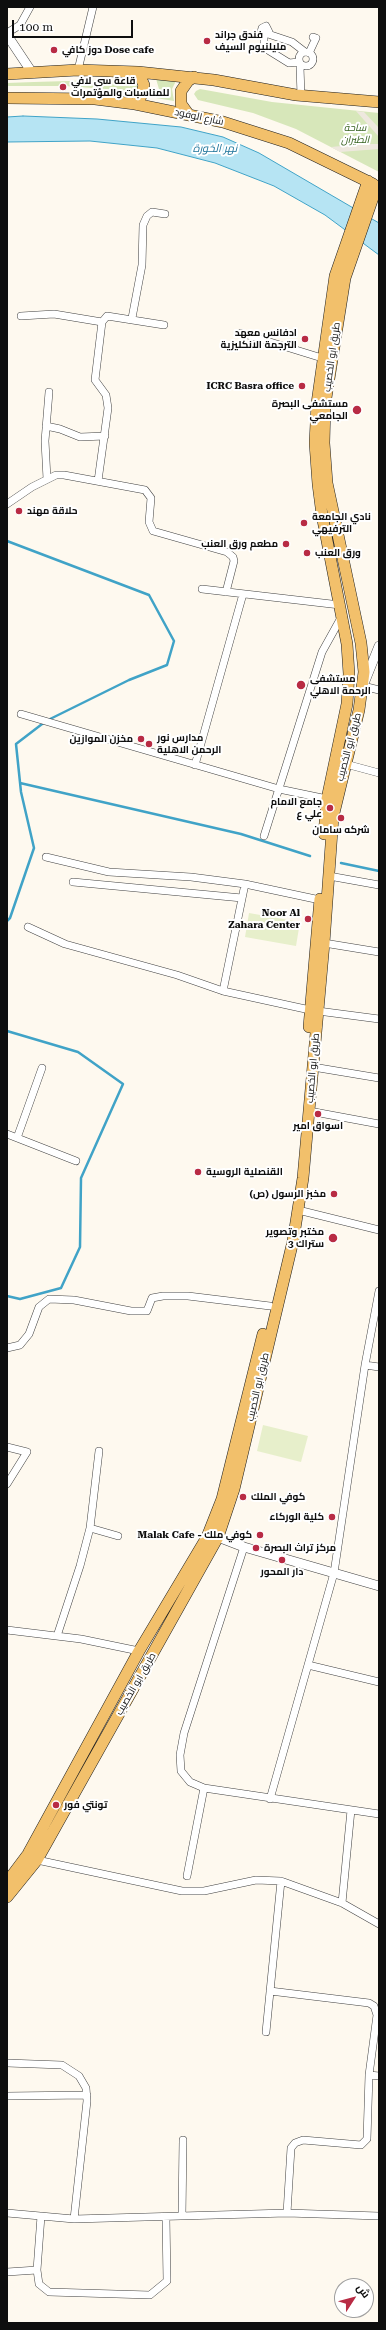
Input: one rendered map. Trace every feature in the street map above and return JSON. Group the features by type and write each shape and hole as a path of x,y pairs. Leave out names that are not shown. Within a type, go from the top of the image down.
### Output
{"main road":[{"path":"7,74 31,71 78,70 138,72 194,77 301,95 379,102"},
{"path":"135,104 143,92 144,85 138,72"},
{"path":"189,115 181,104 181,91 188,81 194,77"},
{"name":"شارع الوفود","path":"7,98 62,97 135,104 189,115 269,136 304,149 374,185"},
{"name":"طريق ابو الخصيب","path":"7,1897 37,1860 218,1537 234,1489 261,1358 270,1306 294,1198 314,1010 324,944 334,808 349,682 349,659 315,443 317,403 333,287 364,206 374,185"},
{"name":"طريق ابو الخصيب","path":"7,1882 28,1854 139,1651 201,1550 213,1525 222,1499 261,1358 298,1210 313,1067 314,1010 327,799 340,763 363,686 361,643 327,513 324,456 325,404 342,288 352,239"},
{"path":"110,1704 122,1709"}],"street":[{"path":"30,7 20,25 7,34 31,71"},
{"path":"78,70 93,7"},
{"path":"266,34 292,42 307,53 312,56 312,63 309,66 289,62 273,54 264,42 266,34"},
{"path":"301,95 300,56 307,53 316,38 313,37"},
{"path":"132,318 142,265 143,225 147,216 152,212 165,214"},
{"path":"21,316 54,314 102,322"},
{"path":"98,482 105,436 107,399 95,380 102,322 107,316 132,318 164,325"},
{"path":"241,333 322,358"},
{"path":"47,479 46,426 49,392"},
{"path":"46,426 60,429 80,437 105,436"},
{"path":"7,504 47,479 64,475 148,492 152,501 150,525 156,532 232,555 234,561 226,592"},
{"path":"202,589 243,594 341,611 322,652 264,836"},
{"path":"195,764 243,594"},
{"path":"379,646 363,686 379,690"},
{"path":"21,714 279,789 327,799"},
{"path":"340,763 379,772"},
{"path":"46,857 110,872 191,877 244,884 320,900"},
{"path":"329,876 379,885"},
{"path":"73,882 242,898"},
{"path":"222,991 244,884"},
{"path":"28,927 65,944 177,975 222,991 314,1010 379,1019"},
{"path":"324,944 379,952"},
{"path":"313,1067 379,1078"},
{"path":"17,1138 42,1068"},
{"path":"309,1111 379,1124"},
{"path":"7,1134 76,1161"},
{"path":"298,1210 379,1230"},
{"path":"270,1799 334,1573 365,1365 379,1291"},
{"path":"7,1348 14,1348 29,1334 39,1307 49,1299 74,1300 131,1311 147,1311 152,1298 163,1296 188,1296 270,1306"},
{"path":"365,1365 379,1367"},
{"path":"7,1447 28,1452 7,1484"},
{"path":"57,1636 80,1566 90,1528 99,1451"},
{"path":"90,1528 118,1536"},
{"path":"218,1537 244,1547 379,1586"},
{"path":"244,1547 181,1745 181,1771 190,1782 204,1788 379,1814"},
{"path":"7,1630 57,1636 139,1651"},
{"path":"308,1665 379,1682"},
{"path":"187,1876 204,1788"},
{"path":"342,1903 351,1810"},
{"path":"37,1860 187,1892 204,1891 256,1880 281,1881 342,1903 379,1924"},
{"path":"266,2032 281,1881"},
{"path":"270,1991 369,2003 374,2006 376,2015 369,2075 367,2139 361,2145 303,2140 295,2143 291,2148 288,2214"},
{"path":"7,2062 55,2064 68,2068 83,2082 87,2095 74,2219"},
{"path":"369,2075 379,2076"},
{"path":"7,2096 87,2095"},
{"path":"182,2216 183,2140"},
{"path":"7,2213 74,2219 288,2214 379,2216"},
{"path":"41,2216 37,2270 39,2284 49,2292 150,2295 167,2281 166,2218"},
{"path":"7,2272 37,2270"}],"green space":[{"path":"156,79 176,81 172,89 174,101 156,98 159,89"},
{"path":"102,80 134,81 138,87 133,91 65,86 7,86 7,83"},
{"name":"ساحة الطيران","path":"200,89 272,102 379,113 379,172 296,129 253,113 198,100 194,94"},
{"path":"249,913 300,922 296,946 245,937"},
{"path":"263,1425 308,1436 301,1462 257,1451"}],"shaded area":[{"path":"356,111 364,112 379,128 379,137"},
{"path":"379,144 379,149 340,152 331,147"}],"water":[{"name":"نهر الخورة","path":"23,116 97,119 181,127 223,137 259,153 379,223 379,255 325,215 274,186 215,163 157,148 90,141 7,142 7,117"}],"waterway":[{"path":"7,541 149,595 174,641 167,665 129,680 46,721 16,744 21,792 34,848 10,918 7,921"},
{"path":"20,783 241,834 310,856"},
{"path":"341,863 379,871"},
{"path":"7,1031 78,1052 123,1084 81,1178 80,1247 61,1288 20,1299 7,1296"}],"place":[{"name":"فندق جراند مليلنيوم السيف","path":"207,41"},
{"name":"دوز كافي Dose cafe","path":"54,50"},
{"name":"قاعة سي لافي للمناسبات والمؤتمرات","path":"63,87"},
{"name":"ادفانس معهد الترجمة الانكليزية","path":"305,339"},
{"name":"ICRC Basra office","path":"302,386"},
{"name":"مستشفى البصرة الجامعي","path":"357,410"},
{"name":"حلاقة مهند","path":"19,511"},
{"name":"نادي الجامعة الترفيهي","path":"304,523"},
{"name":"مطعم ورق العنب","path":"286,544"},
{"name":"ورق العنب","path":"307,553"},
{"name":"مستشفى الرحمة الاهلي","path":"301,685"},
{"name":"مخزن الموازين","path":"141,739"},
{"name":"مدارس نور الرحمن الاهلية","path":"149,744"},
{"name":"جامع الامام علي ع","path":"330,808"},
{"name":"شركه سامان","path":"341,818"},
{"name":"Noor Al Zahara Center","path":"308,919"},
{"name":"اسواق امير","path":"318,1114"},
{"name":"القنصلية الروسية","path":"198,1172"},
{"name":"مخبز الرسول (ص)","path":"334,1194"},
{"name":"مختبر وتصوير ستراك 3","path":"333,1238"},
{"name":"كوفي الملك","path":"243,1497"},
{"name":"كلية الوركاء","path":"332,1517"},
{"name":"Malak Cafe - كوفي ملك","path":"260,1535"},
{"name":"مركز تراث البصرة","path":"256,1548"},
{"name":"دار المحور","path":"282,1560"},
{"name":"تونتي فور","path":"56,1805"}]}
